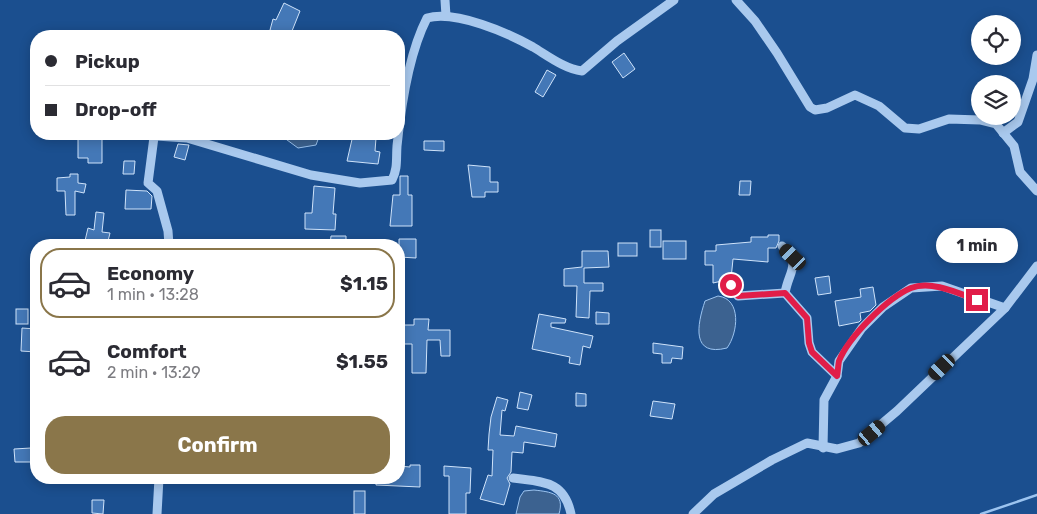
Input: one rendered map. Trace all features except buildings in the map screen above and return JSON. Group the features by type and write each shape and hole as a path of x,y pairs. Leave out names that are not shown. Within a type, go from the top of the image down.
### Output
{"street":[{"path":"445,0 446,16"},
{"path":"405,99 413,51 427,18 438,15 475,23 527,44 573,70 582,71 617,41 674,0"},
{"path":"736,0 755,21 810,106 815,110 827,108 854,95 879,106 906,128 919,129 949,119 980,120 996,124 1014,146 1020,172 1037,191"},
{"path":"1003,133 1018,122 1033,79 1037,55"},
{"path":"154,140 148,183 157,191 169,239"},
{"path":"194,140 311,175 360,183 392,180 397,171 398,140"},
{"path":"782,246 793,257 794,265 785,293"},
{"path":"693,514 714,494 772,460 807,443 823,448 836,449 859,443 897,411 1005,308 1037,266"},
{"path":"731,285 738,296 785,293"},
{"path":"823,448 824,400 837,376 840,361 862,328 883,307 912,288 942,286 1005,308"},
{"path":"785,293 807,318 809,343 812,352 837,376"},
{"path":"513,478 551,484 561,490 568,502 571,514"},
{"path":"157,514 159,484"}],"water":[{"path":"287,140 318,140 316,145 298,148"},
{"path":"718,296 726,298 731,303 736,318 731,342 727,348 715,350 707,348 702,343 699,329 705,301"},
{"path":"534,490 555,495 560,502 559,514 516,514 520,497 524,491"}],"waterway":[{"path":"981,514 1037,495"}],"route":[{"path":"731,285 738,296 763,296 785,293 807,318 809,343 812,352 837,376 840,361 862,328 883,307 912,288 942,286 977,300"}]}
